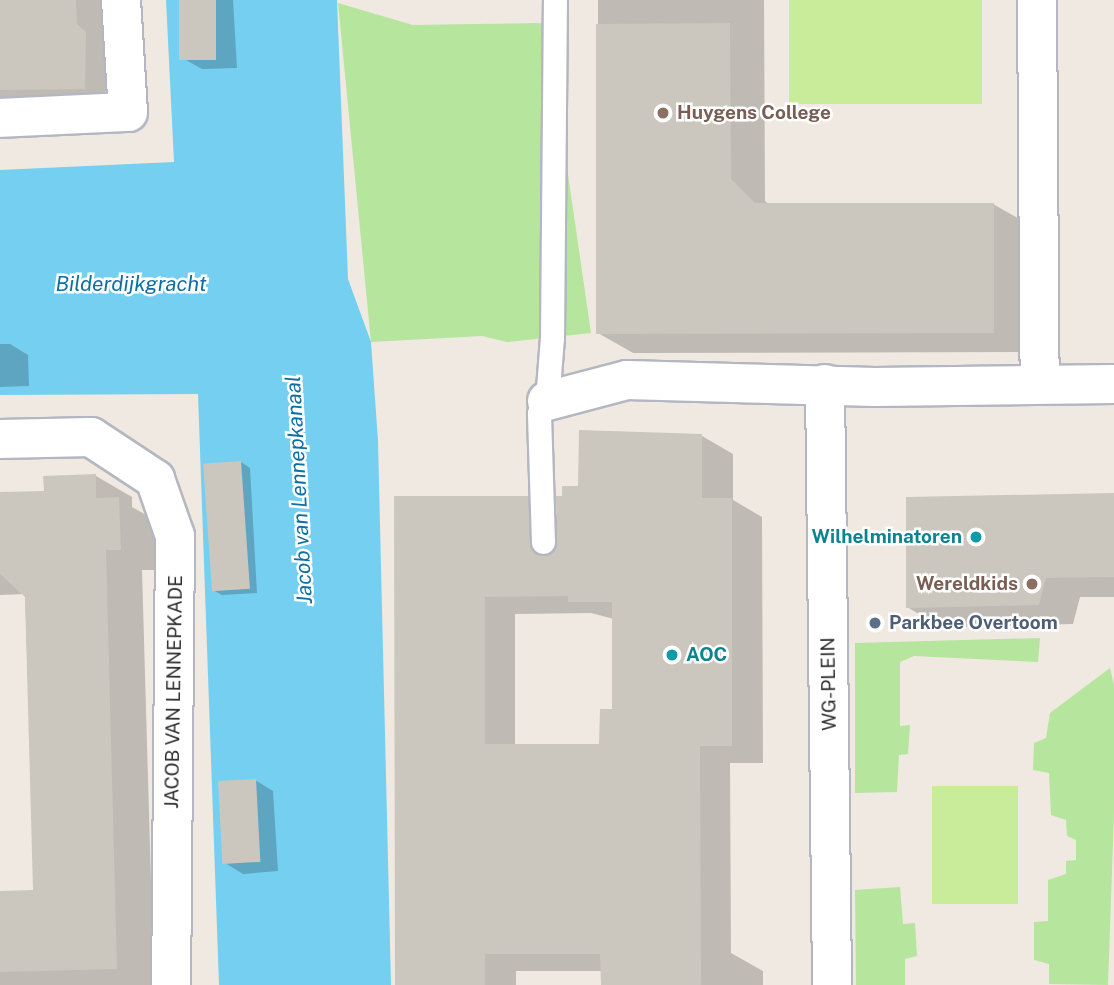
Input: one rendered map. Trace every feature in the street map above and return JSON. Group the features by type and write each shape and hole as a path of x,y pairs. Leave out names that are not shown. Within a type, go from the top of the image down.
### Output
{"street":[{"path":"0,118 128,112 121,0"},
{"path":"1037,0 1040,384"},
{"path":"547,401 627,380 825,384 1114,384"},
{"name":"WG-PLEIN","path":"825,384 832,985"},
{"name":"JACOB VAN LENNEPKADE","path":"0,439 91,437 155,480 175,536 171,985"}],"lane":[{"path":"542,542 539,413 547,401 552,338 555,0"}],"green space":[{"path":"789,0 982,0 982,104 789,104"},
{"path":"338,3 413,25 546,23 591,333 507,342 482,336 371,342"},
{"path":"1040,638 1038,662 914,656 900,662 900,726 910,725 908,754 899,755 897,792 855,793 855,643"},
{"path":"1110,668 1114,685 1114,813 1108,985 1049,984 1049,964 1034,960 1034,922 1048,921 1048,880 1066,874 1066,861 1076,860 1076,840 1067,836 1066,820 1051,815 1049,773 1033,770 1034,743 1046,738 1050,713"},
{"path":"932,786 1018,786 1018,904 932,904"},
{"path":"900,887 903,924 915,923 917,956 905,959 905,985 856,985 855,890"}],"water":[{"path":"166,0 337,0 348,279 371,342 378,441 391,985 219,985 198,394 0,395 0,170 174,162"}],"building":[{"path":"0,0 76,0 77,24 86,32 85,89 0,90"},
{"path":"179,0 216,0 216,60 179,60"},
{"name":"Huygens College","path":"730,23 731,179 755,203 994,203 994,333 596,334 596,24"},
{"name":"AOC","path":"579,430 702,434 702,498 732,498 732,746 700,746 701,985 601,985 600,954 485,954 485,985 395,985 394,496 528,496 531,549 537,555 550,554 557,542 556,496 562,496 562,486 578,486","holes":["568,596 568,602 612,602 612,709 600,709 599,744 485,744 485,597"]},
{"path":"241,461 250,589 212,591 203,464"},
{"path":"96,474 96,498 119,497 121,550 106,550 117,969 0,972 0,891 33,890 25,597 0,574 0,492 44,491 43,476"},
{"name":"Wilhelminatoren","path":"1114,493 1114,577 1046,578 1039,605 906,608 906,497"},
{"path":"256,779 260,862 222,864 218,781"}],"place":[{"name":"Huygens College","path":"663,113"},
{"name":"Wilhelminatoren","path":"976,537"},
{"name":"Wereldkids","path":"1032,584"},
{"name":"Parkbee Overtoom","path":"875,623"},
{"name":"AOC","path":"672,655"}],"water label":[{"name":"Bilderdijkgracht","path":"131,284"},
{"name":"Jacob van Lennepkanaal","path":"299,490"}]}
